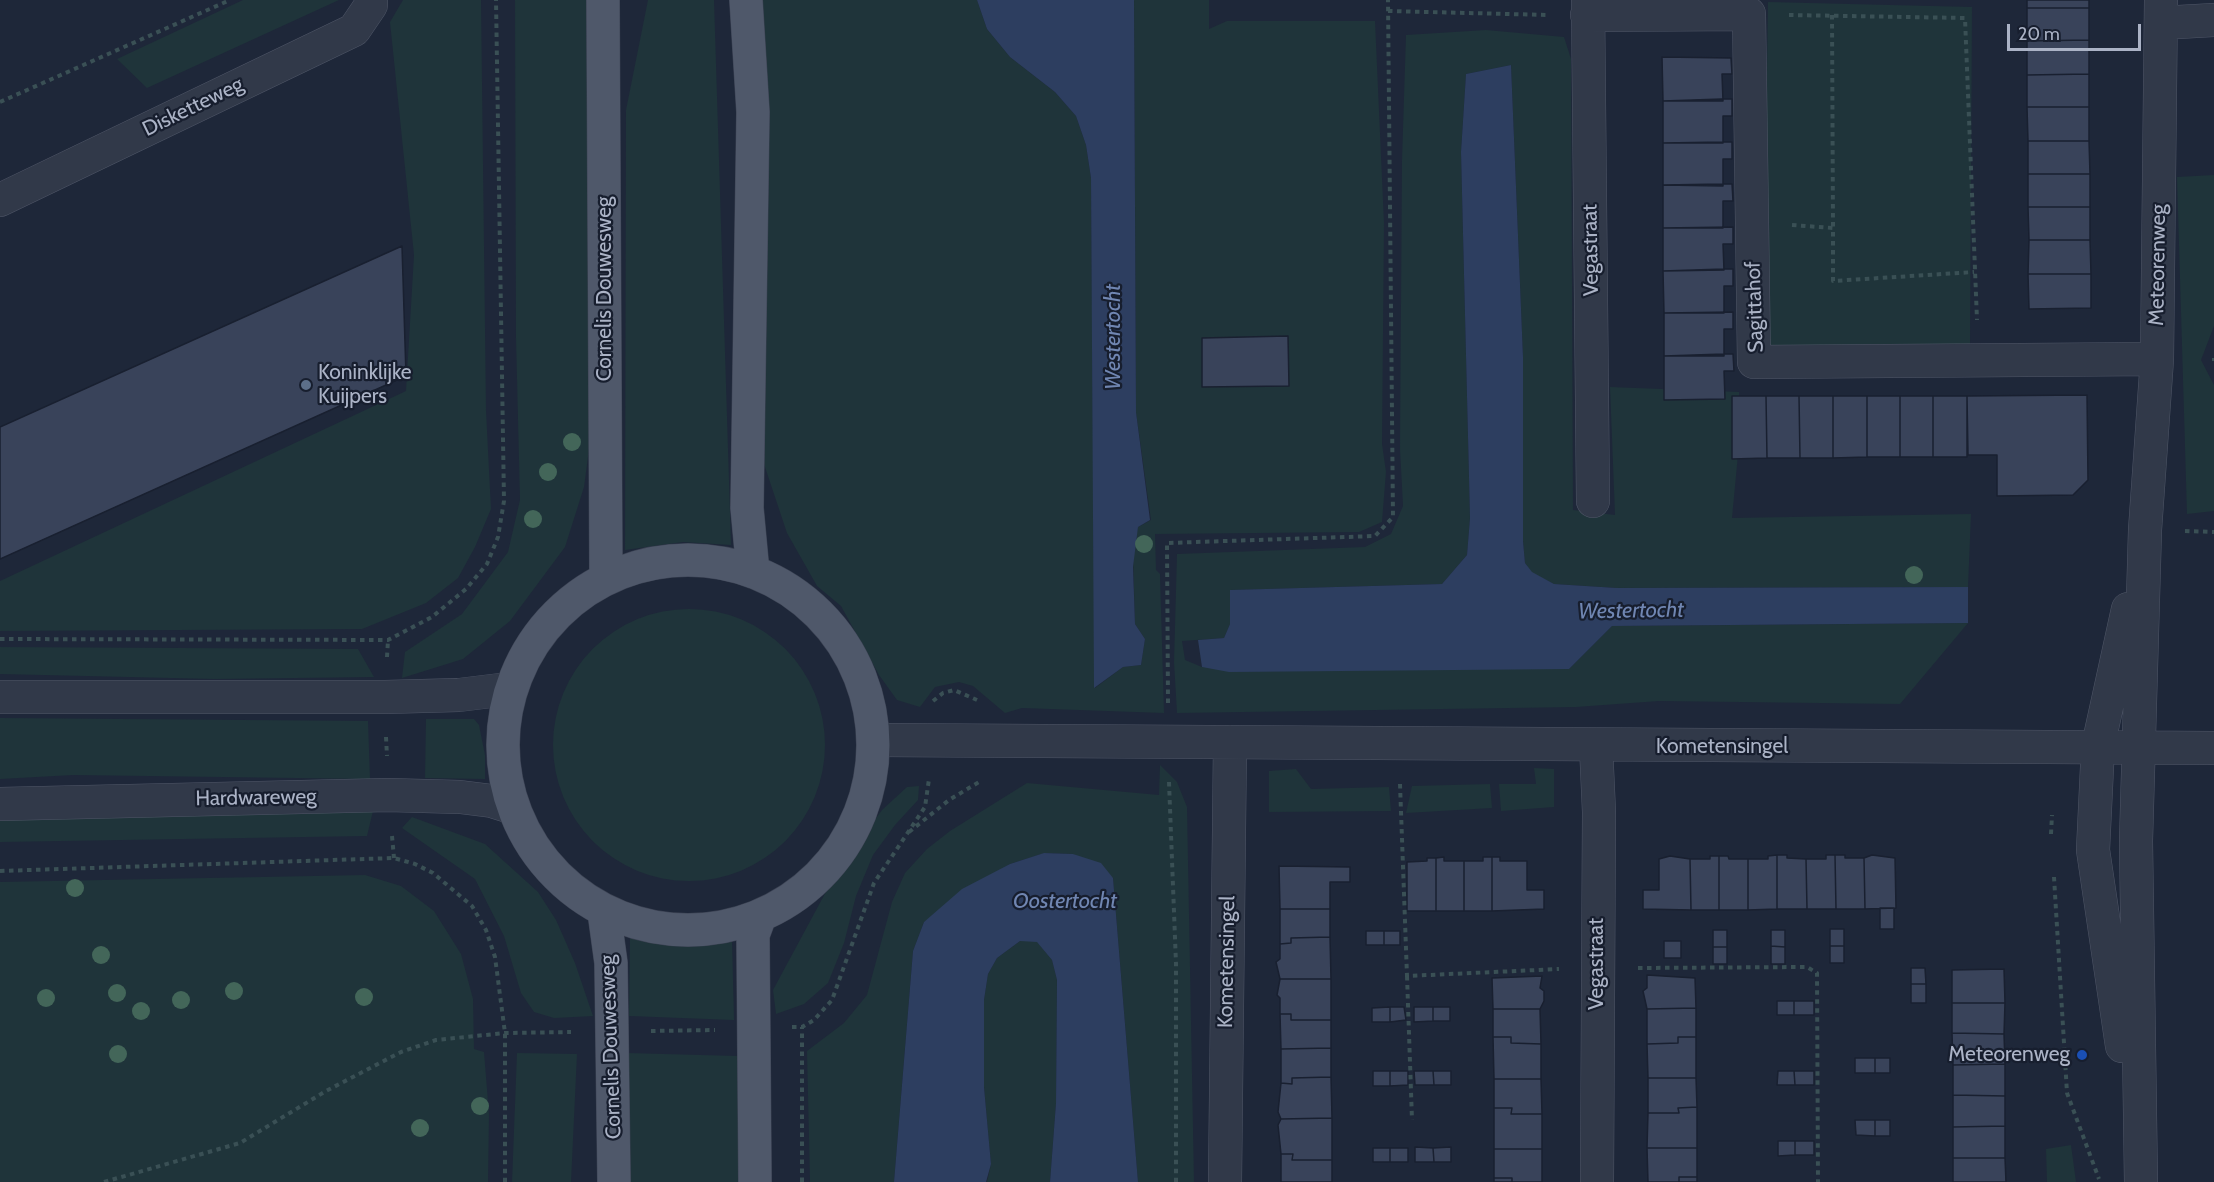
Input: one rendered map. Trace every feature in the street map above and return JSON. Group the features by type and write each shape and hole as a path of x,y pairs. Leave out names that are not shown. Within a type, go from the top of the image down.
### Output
{"main road":[{"name":"Cornelis Douwesweg","path":"603,0 606,579"},
{"path":"746,0 753,112 747,508 753,572"},
{"path":"689,557 753,572 783,584 820,612 849,650 868,693 875,740 867,799 840,853 799,896 759,916 698,932 650,928 604,912 573,893 547,868 526,839 511,807 500,748 508,689 529,649 559,614 606,579 648,564 689,557"},
{"name":"Cornelis Douwesweg","path":"604,912 612,974 614,1182"},
{"path":"755,1182 753,935 759,916"}],"street":[{"name":"Disketteweg","path":"0,200 354,30 371,6 371,0"},
{"path":"1588,8 1749,14"},
{"name":"Vegastraat","path":"1588,8 1593,501"},
{"path":"2161,12 2214,20"},
{"name":"Meteorenweg","path":"2141,1182 2136,840 2145,530 2157,359 2161,12"},
{"name":"Sagittahof","path":"1749,14 1754,362 2157,359"},
{"name":"Meteorenweg","path":"2141,1182 2093,850 2098,746 2145,530"},
{"path":"0,697 459,695 508,689"},
{"name":"Kometensingel","path":"875,740 1168,727 1230,742 2214,748"},
{"name":"Kometensingel","path":"1225,1182 1230,742"},
{"name":"Vegastraat","path":"1596,746 1599,812 1597,1182"},
{"name":"Hardwareweg","path":"0,804 388,795 460,797 492,801 511,807"}],"path":[{"path":"0,102 230,0"},
{"path":"0,639 388,640 432,617 466,589 487,564 498,537 503,510 504,445 496,0"},
{"path":"1176,1182 1176,964 1168,727 1167,543 1376,536 1393,517 1388,0"},
{"path":"1388,11 1575,18 1588,8"},
{"path":"1749,14 1965,18 1979,361"},
{"path":"1832,15 1833,281 1974,272"},
{"path":"1752,222 1833,228"},
{"path":"388,640 385,696 388,795 394,858"},
{"path":"802,1182 802,1026 814,1020 832,1000 874,883 888,859 909,832 949,800 988,778"},
{"path":"0,871 394,858 415,864 433,873 472,906 486,930 495,957 505,1033 505,1182"},
{"path":"1407,976 1412,1120"},
{"path":"104,1182 240,1143 326,1091 401,1052 436,1040 505,1033"}],"green space":[{"path":"243,0 339,0 147,88 117,59"},
{"path":"403,0 481,0 486,411 491,509 475,547 458,578 426,603 362,629 0,631 0,581 406,391 414,255 390,22"},
{"path":"515,0 588,0 594,412 584,487 565,547 510,621 463,659 402,678 405,652 462,614 508,552 520,500 516,338"},
{"path":"648,0 714,0 731,545 683,542 625,550 626,110"},
{"path":"761,0 977,0 987,29 1010,57 1055,92 1076,116 1086,145 1091,178 1095,688 1123,667 1141,665 1145,639 1135,624 1133,553 1138,527 1151,520 1136,412 1134,0 1209,0 1209,29 1227,21 1375,21 1384,223 1382,444 1386,472 1382,522 1359,532 1155,534 1156,570 1160,574 1164,713 1022,708 1005,713 973,686 959,682 935,687 920,707 897,700 879,675 841,606 817,586 787,533 763,461"},
{"path":"1768,2 1972,7 1970,345 1763,347"},
{"path":"1486,30 1564,37 1571,59 1573,510 1615,515 1610,387 1739,392 1739,444 1732,518 1971,514 1968,587 1617,588 1554,584 1532,573 1525,563 1523,541 1523,357 1511,65 1466,74 1461,152 1470,518 1467,555 1442,584 1231,590 1230,624 1224,638 1182,641 1185,660 1202,667 1569,669 1612,626 1968,623 1900,704 1659,701 1576,707 1177,713 1174,662 1177,554 1365,547 1391,534 1403,506 1400,449 1402,160 1406,35"},
{"path":"2214,175 2214,326 2201,360 2214,385 2214,511 2187,514 2177,177"},
{"path":"689,609 728,615 753,625 785,649 802,670 814,693 822,719 825,745 819,784 809,809 785,841 764,858 741,870 715,878 689,881 650,875 625,865 593,841 576,820 564,797 556,771 553,745 559,706 569,681 593,649 614,632 637,620 663,612"},
{"path":"0,647 358,649 374,677 215,679 0,674"},
{"path":"0,718 368,721 370,779 73,775 0,779"},
{"path":"426,719 474,719 479,725 485,755 485,779 425,778"},
{"path":"1160,765 1177,782 1187,807 1194,1182 1138,1182 1113,878 1073,854 1045,853 1010,864 924,922 913,951 894,1182 810,1182 807,1051 844,1023 867,995 892,902 905,873 927,849 950,831 1027,783 1159,795"},
{"path":"1534,768 1554,769 1554,807 1501,811 1499,784 1536,784"},
{"path":"1296,769 1311,789 1389,787 1391,811 1269,812 1269,771"},
{"path":"1490,784 1492,808 1406,813 1412,786"},
{"path":"919,786 918,800 895,825 873,855 856,896 844,943 828,983 804,1004 776,1014 773,990 835,875 882,810 907,787"},
{"path":"373,811 367,836 0,842 0,818"},
{"path":"412,817 485,844 538,892 556,920 575,963 593,1016 554,1018 534,1012 521,993 504,936 475,879 402,828"},
{"path":"365,875 401,886 434,911 461,954 473,999 474,1049 484,1052 489,1114 488,1182 0,1182 0,882"},
{"path":"630,937 686,945 732,940 734,1020 629,1016"},
{"path":"1020,941 1037,941 1052,960 1057,980 1056,1103 1050,1182 987,1182 991,1164 984,1087 984,1000 988,974 997,958"},
{"path":"517,1053 577,1054 571,1182 512,1182"},
{"path":"627,1053 738,1056 739,1182 628,1182"},
{"path":"2071,1145 2076,1182 2047,1182 2046,1149"}],"water":[{"name":"Westertocht","path":"977,0 1134,0 1136,412 1150,520 1138,527 1133,567 1135,624 1145,639 1141,665 1123,667 1094,688 1091,178 1086,145 1076,116 1055,92 1010,57 987,29"},
{"name":"Westertocht","path":"1511,65 1523,357 1523,541 1525,563 1532,572 1554,584 1617,588 1968,587 1968,623 1612,626 1569,669 1229,672 1202,667 1198,640 1224,638 1230,624 1230,590 1442,584 1467,555 1470,518 1461,152 1466,74"},
{"name":"Oostertocht","path":"1044,853 1073,854 1101,863 1113,878 1138,1182 1050,1182 1056,1103 1057,980 1052,960 1037,942 1020,941 997,958 988,974 984,1000 984,1087 991,1164 986,1182 894,1182 913,951 924,922 962,889 1010,864"}],"building":[{"path":"2027,0 2089,0 2089,8 2027,8"},
{"path":"2027,8 2089,8 2089,40 2027,41"},
{"path":"2089,40 2089,74 2027,75 2027,41"},
{"path":"1662,57 1731,58 1732,74 1722,74 1723,101 1663,101"},
{"path":"2089,74 2089,107 2027,107 2027,75"},
{"path":"1732,99 1732,116 1723,116 1723,143 1663,143 1663,101"},
{"path":"2027,107 2089,107 2089,141 2028,141"},
{"path":"2028,141 2089,141 2090,174 2028,174"},
{"path":"1732,142 1732,159 1723,159 1723,186 1663,185 1663,143"},
{"path":"2028,174 2090,174 2090,207 2028,207"},
{"path":"1732,184 1733,201 1723,201 1723,228 1663,228 1663,185"},
{"path":"2028,207 2090,207 2090,240 2029,240"},
{"path":"1733,227 1733,244 1723,244 1724,270 1663,271 1663,228"},
{"path":"2029,240 2090,240 2091,274 2028,274"},
{"path":"402,246 406,376 0,559 0,427"},
{"path":"1733,269 1733,286 1724,286 1724,313 1664,313 1663,271"},
{"path":"2028,274 2091,274 2091,308 2029,309"},
{"path":"1733,312 1733,329 1724,329 1724,356 1664,356 1664,313"},
{"path":"1288,336 1289,386 1202,387 1202,338"},
{"path":"1733,354 1734,371 1724,371 1725,399 1664,400 1664,356"},
{"path":"2087,395 2088,480 2073,495 1997,496 1997,455 1968,455 1967,396"},
{"path":"1732,396 1766,396 1767,458 1732,459"},
{"path":"1766,396 1799,396 1800,458 1767,458"},
{"path":"1799,396 1833,396 1833,458 1800,458"},
{"path":"1833,396 1867,396 1867,457 1833,458"},
{"path":"1867,396 1900,396 1900,457 1867,457"},
{"path":"1900,396 1933,396 1933,457 1900,457"},
{"path":"1933,396 1967,396 1967,457 1933,457"},
{"path":"1777,855 1806,859 1807,909 1777,909"},
{"path":"1777,855 1777,909 1748,910 1748,859 1768,859 1768,856"},
{"path":"1826,855 1835,855 1836,909 1807,909 1806,859 1826,859"},
{"path":"1835,855 1845,855 1845,858 1864,858 1865,909 1836,909"},
{"path":"1872,855 1895,858 1896,908 1865,909 1864,858"},
{"path":"1670,856 1690,859 1691,910 1643,909 1643,890 1659,890 1659,859"},
{"path":"1710,856 1719,856 1719,910 1691,910 1690,859 1710,859"},
{"path":"1719,856 1728,856 1729,859 1748,859 1748,910 1719,910"},
{"path":"1444,857 1444,861 1464,861 1464,911 1436,911 1436,858"},
{"path":"1483,857 1492,857 1492,911 1464,911 1464,861 1483,861"},
{"path":"1492,857 1500,857 1500,861 1527,861 1527,890 1544,890 1544,909 1492,911"},
{"path":"1427,858 1436,858 1436,911 1407,911 1407,862 1427,861"},
{"path":"1279,866 1350,867 1350,882 1330,882 1330,909 1280,909"},
{"path":"1880,908 1894,908 1894,929 1880,929"},
{"path":"1280,909 1330,909 1330,937 1291,938 1291,943 1280,944"},
{"path":"1830,929 1844,929 1844,946 1830,946"},
{"path":"1713,930 1727,930 1727,947 1713,947"},
{"path":"1771,930 1785,930 1785,947 1771,946"},
{"path":"1366,931 1384,931 1384,945 1366,945"},
{"path":"1384,931 1400,931 1400,945 1384,945"},
{"path":"1330,937 1331,979 1280,979 1276,962 1280,959 1280,944 1291,943 1291,938"},
{"path":"1664,941 1681,941 1681,958 1664,958"},
{"path":"1771,946 1785,947 1785,964 1771,964"},
{"path":"1830,946 1844,946 1844,963 1830,963"},
{"path":"1713,947 1727,947 1727,964 1713,964"},
{"path":"1911,968 1925,968 1926,984 1911,984"},
{"path":"2004,969 2005,1003 1952,1003 1952,970"},
{"path":"1647,975 1695,978 1696,1008 1647,1009 1643,991 1647,988"},
{"path":"1542,976 1540,988 1544,991 1544,1001 1540,1009 1493,1009 1492,978"},
{"path":"1280,979 1331,979 1331,1020 1291,1020 1291,1014 1280,1014 1280,998 1277,995"},
{"path":"1911,984 1926,984 1926,1003 1911,1003"},
{"path":"1777,1001 1794,1001 1794,1015 1777,1015"},
{"path":"1794,1001 1814,1001 1814,1015 1794,1015"},
{"path":"1952,1003 2005,1003 2004,1034 1952,1033"},
{"path":"1390,1007 1390,1022 1372,1022 1372,1008"},
{"path":"1390,1007 1404,1007 1406,1020 1390,1022"},
{"path":"1414,1007 1433,1007 1433,1021 1414,1022"},
{"path":"1433,1007 1450,1007 1450,1021 1433,1021"},
{"path":"1696,1008 1696,1037 1678,1037 1678,1043 1647,1044 1647,1009"},
{"path":"1493,1009 1540,1009 1541,1044 1511,1043 1511,1037 1493,1037"},
{"path":"1280,1014 1291,1014 1291,1020 1331,1020 1331,1048 1281,1049"},
{"path":"1952,1033 2004,1034 2005,1064 1953,1065"},
{"path":"1493,1037 1511,1037 1511,1043 1541,1044 1541,1079 1494,1079"},
{"path":"1678,1037 1696,1037 1696,1078 1648,1078 1647,1044 1678,1043"},
{"path":"1331,1048 1331,1077 1292,1078 1292,1084 1281,1083 1281,1049"},
{"path":"1855,1058 1875,1058 1875,1073 1855,1073"},
{"path":"1875,1058 1890,1058 1890,1073 1875,1073"},
{"path":"2005,1064 2005,1096 1953,1095 1953,1065"},
{"path":"1373,1071 1390,1071 1390,1086 1373,1086"},
{"path":"1390,1071 1408,1071 1408,1085 1390,1086"},
{"path":"1414,1071 1433,1071 1434,1085 1415,1085"},
{"path":"1433,1071 1451,1071 1451,1085 1434,1085"},
{"path":"1778,1071 1794,1071 1795,1085 1777,1085"},
{"path":"1794,1071 1814,1071 1814,1085 1795,1085"},
{"path":"1331,1077 1332,1118 1281,1119 1278,1112 1281,1083 1292,1084 1292,1078"},
{"path":"1648,1078 1696,1078 1697,1107 1678,1108 1679,1113 1648,1113"},
{"path":"1494,1079 1541,1079 1542,1114 1511,1114 1512,1108 1494,1108"},
{"path":"1953,1095 2005,1096 2005,1126 1953,1127"},
{"path":"1697,1107 1697,1148 1647,1148 1648,1113 1679,1113 1678,1108"},
{"path":"1494,1108 1512,1108 1511,1114 1542,1114 1542,1149 1494,1149"},
{"path":"1332,1118 1332,1160 1292,1160 1293,1154 1281,1154 1278,1125 1281,1119"},
{"path":"1855,1120 1875,1120 1875,1136 1856,1135"},
{"path":"1875,1120 1890,1120 1890,1136 1875,1136"},
{"path":"2005,1126 2005,1158 1953,1158 1953,1127"},
{"path":"1778,1141 1795,1141 1795,1155 1778,1156"},
{"path":"1795,1141 1814,1141 1814,1155 1795,1155"},
{"path":"1415,1147 1433,1148 1434,1162 1415,1162"},
{"path":"1451,1147 1451,1162 1434,1162 1433,1148"},
{"path":"1373,1148 1390,1148 1390,1162 1373,1162"},
{"path":"1390,1148 1408,1148 1408,1162 1390,1162"},
{"path":"1647,1148 1697,1148 1697,1177 1679,1177 1679,1182 1648,1182"},
{"path":"1494,1149 1542,1149 1542,1182 1512,1182 1512,1178 1494,1178"},
{"path":"1281,1154 1293,1154 1292,1160 1332,1160 1332,1182 1281,1182"},
{"path":"1953,1158 2005,1158 2006,1182 1953,1182"},
{"path":"1679,1177 1697,1177 1697,1182 1679,1182"},
{"path":"1494,1178 1512,1178 1512,1182 1494,1182"}],"place":[{"name":"Koninklijke Kuijpers","path":"306,385"},
{"name":"Meteorenweg","path":"2082,1055"}]}
